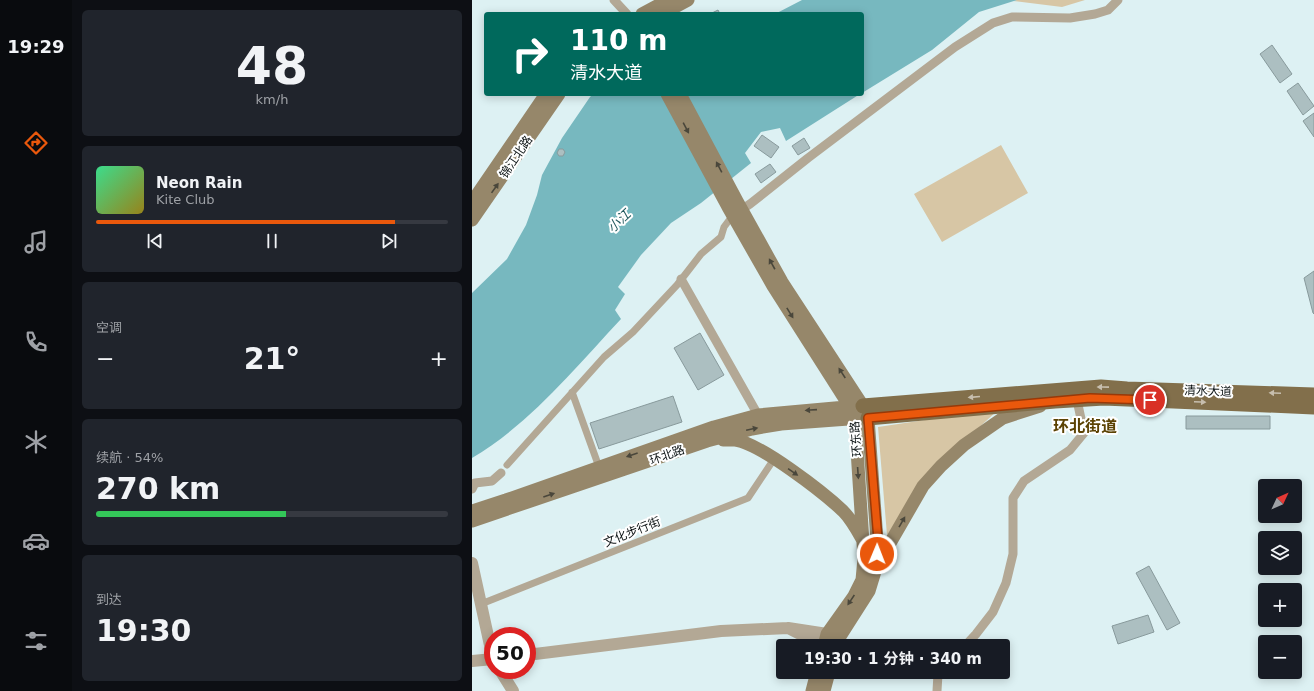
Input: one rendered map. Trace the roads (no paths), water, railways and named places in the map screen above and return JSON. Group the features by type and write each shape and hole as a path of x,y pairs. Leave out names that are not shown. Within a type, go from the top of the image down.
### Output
{"main road":[{"path":"646,12 668,0"},
{"path":"666,12 688,0"},
{"name":"锦江北路","path":"472,202 545,96"},
{"name":"锦江北路","path":"472,220 558,96"},
{"path":"669,96 735,208 782,282 859,412"},
{"path":"681,96 735,208"},
{"name":"清水大道","path":"859,412 1101,387 1314,394"},
{"name":"清水大道","path":"859,412 1104,398 1314,406"},
{"path":"876,568 923,486 941,466 964,445 1003,418 1055,401"},
{"name":"环北路","path":"472,511 714,427 758,415 859,412"},
{"name":"环北路","path":"472,521 707,441 752,429 859,412"},
{"name":"环东路","path":"833,639 862,580 864,558 859,412"},
{"name":"环东路","path":"833,639 869,591 876,568 878,540 859,412"},
{"path":"707,441 736,440 757,448 774,459 844,512 863,542"},
{"path":"812,691 815,679"},
{"path":"824,691 827,679"}],"street":[{"path":"614,0 625,12"},
{"path":"507,465 604,357 633,332 682,279 700,254 721,237 724,227 735,208 808,158 955,47 993,23 1012,17 1070,18 1094,14 1108,10 1118,0"},
{"path":"682,279 758,415"},
{"path":"572,392 599,467"},
{"path":"971,639 993,612 1006,583 1013,554 1013,498 1024,481 1070,450 1084,433 1077,400"},
{"name":"文化步行街","path":"481,604 748,498 774,459"},
{"path":"472,489 475,483 492,481 501,473"},
{"path":"472,563 486,627"},
{"path":"536,654 721,631 788,628 825,639"},
{"path":"472,661 484,660"},
{"path":"506,679 513,691"},
{"path":"937,691 938,679"}],"water":[{"path":"802,0 1017,0 979,12 932,50 864,92 864,12 779,12"},
{"name":"小江","path":"857,96 786,141 780,128 761,132 745,153 751,163 701,203 671,223 641,255 618,287 625,294 615,310 621,319 569,376 533,412 513,429 472,458 472,293 507,259 526,225 537,195 542,175 562,138 590,97"}],"district":[{"name":"环北街道","path":"1085,426"}]}
